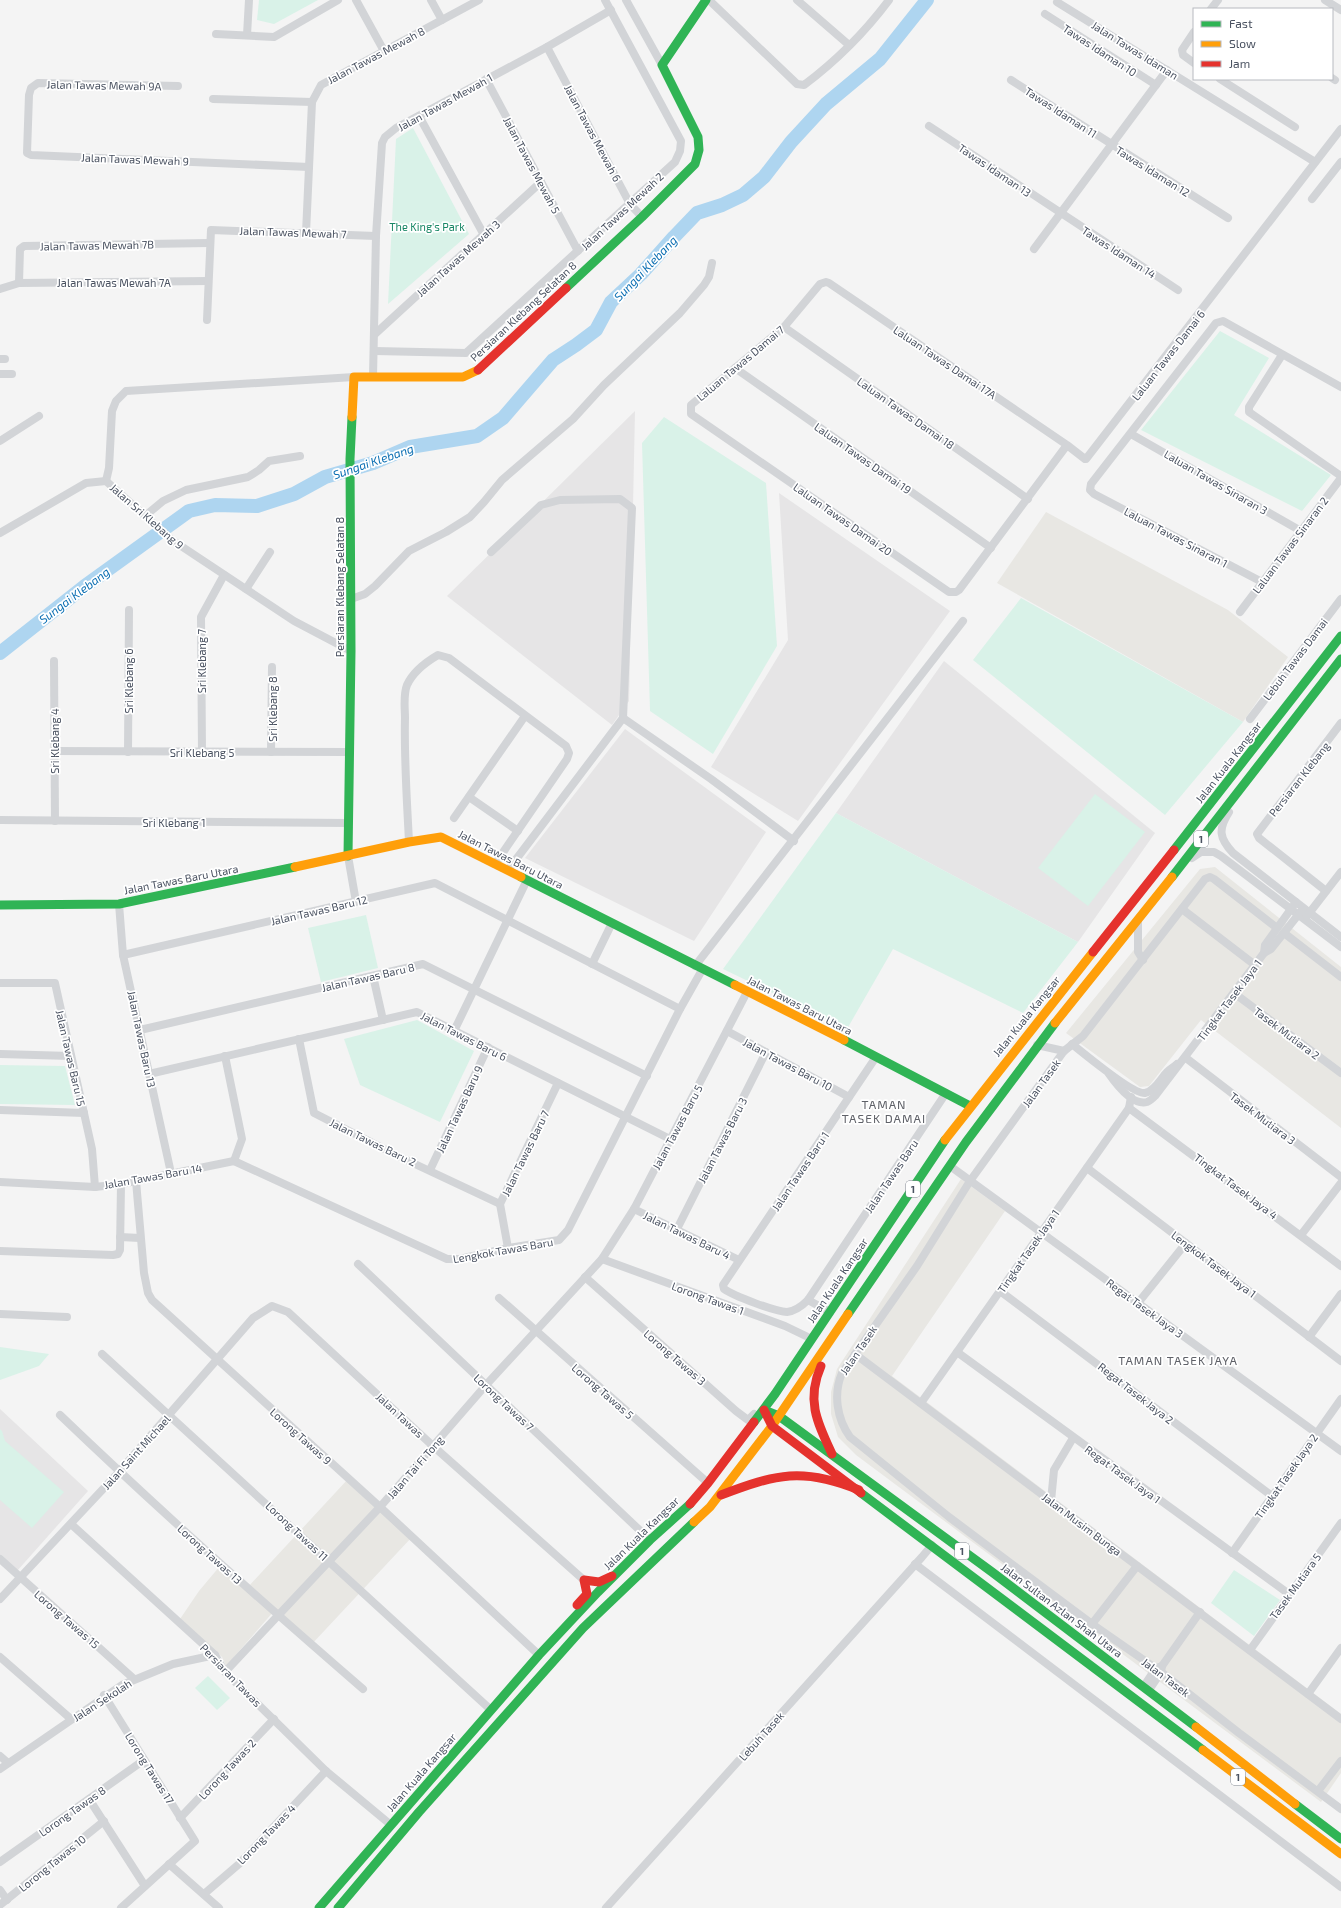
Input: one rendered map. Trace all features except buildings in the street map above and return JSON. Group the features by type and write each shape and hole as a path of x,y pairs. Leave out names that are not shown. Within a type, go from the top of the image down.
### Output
{"main road":[{"path":"662,65 706,0"},
{"name":"Persiaran Klebang Selatan 8","path":"348,856 351,651 350,459 354,377 463,377 477,371 642,217 695,164 698,157 698,137 662,65"},
{"name":"Jalan Kuala Kangsar","path":"319,1908 539,1654 650,1540 686,1508 708,1483 765,1408 948,1135 1190,830 1341,636"},
{"name":"1","path":"772,1426 966,1142 1037,1045 1058,1017 1138,920 1341,659"},
{"name":"Jalan Tawas Baru Utara","path":"0,905 119,904 409,842 441,837 970,1106"},
{"path":"966,1142 972,1123 970,1106 979,1106 985,1103 1050,1020 1058,1017"},
{"path":"877,1242 882,1241 892,1233 930,1177 936,1171 950,1166 946,1160 945,1150 948,1135"},
{"path":"823,1351 822,1364 814,1383 813,1400 819,1425 832,1454"},
{"name":"1","path":"765,1408 772,1426 1341,1854"},
{"name":"Jalan Sultan Azlan Shah Utara","path":"765,1408 779,1416 832,1454 1146,1689 1341,1839"},
{"path":"338,1908 419,1812 583,1628 720,1495 772,1426"},
{"path":"720,1495 753,1482 810,1475 829,1479 859,1490"},
{"path":"562,1652 573,1629 596,1606 599,1597 598,1592 604,1594 611,1592 653,1553 675,1539"},
{"path":"553,1640 563,1620 587,1594 584,1580 599,1582 615,1575"},
{"path":"1118,1686 1132,1692 1146,1689 1145,1699 1168,1719 1169,1725"}],"street":[{"path":"247,35 250,0"},
{"path":"216,34 274,37 338,0"},
{"path":"356,0 384,51"},
{"path":"431,0 442,20"},
{"name":"Jalan Tawas Mewah 8","path":"306,233 312,102 321,85 479,0"},
{"name":"Jalan Tawas Mewah 2","path":"375,351 466,352 630,204 674,162 680,151 680,141 605,0"},
{"path":"626,0 662,65"},
{"path":"709,0 797,84 800,85 804,85 824,69 874,19 889,0"},
{"path":"797,0 849,45"},
{"path":"1325,0 1341,10"},
{"name":"Jalan Tawas Idaman","path":"1057,2 1315,162"},
{"name":"Jalan Tawas Mewah 1","path":"373,377 375,351 376,236 382,143 387,135 611,10"},
{"name":"Tawas Idaman 10","path":"1045,14 1156,85"},
{"path":"1193,33 1182,48 1182,53 1193,62"},
{"name":"Jalan Tawas Mewah 6","path":"547,47 630,204 642,217"},
{"path":"1112,144 1167,70"},
{"name":"Jalan Tawas Mewah 5","path":"486,79 578,251"},
{"name":"Tawas Idaman 11","path":"1011,80 1112,144"},
{"path":"1222,80 1295,126"},
{"name":"Jalan Tawas Mewah 9A","path":"31,88 38,83 178,86"},
{"name":"Jalan Tawas Mewah 9","path":"31,88 29,95 27,153 30,155 309,168"},
{"path":"213,99 312,102"},
{"path":"419,116 484,235"},
{"name":"Tawas Idaman 13","path":"929,126 1060,214"},
{"name":"Laluan Tawas Damai 6","path":"1067,445 1084,459 1088,458 1341,129"},
{"name":"Tawas Idaman 12","path":"1034,248 1112,144 1228,218"},
{"path":"1312,199 1341,162"},
{"name":"Jalan Tawas Mewah 3","path":"375,334 541,182"},
{"name":"Tawas Idaman 14","path":"1060,214 1178,290"},
{"name":"Jalan Tawas Mewah 7","path":"209,243 211,230 376,236"},
{"path":"207,320 209,243"},
{"name":"Jalan Tawas Mewah 7B","path":"19,283 20,249 24,246 209,243"},
{"path":"351,599 365,594 375,586 409,551 446,532 474,513 502,480 570,422 604,385 680,313 707,281 712,263"},
{"name":"Jalan Tawas Mewah 7A","path":"0,289 19,283 208,281"},
{"name":"Laluan Tawas Damai 17A","path":"823,282 829,283 1067,445"},
{"name":"Laluan Tawas Damai 7","path":"690,408 691,405 784,327 823,282"},
{"path":"1131,434 1216,322 1223,321 1341,387"},
{"name":"Laluan Tawas Damai 18","path":"784,327 1028,499"},
{"path":"1282,355 1249,407 1249,412 1341,477"},
{"name":"Laluan Tawas Damai 19","path":"735,368 991,548"},
{"path":"0,374 12,374"},
{"path":"106,481 110,468 112,411 116,401 126,391 354,377"},
{"name":"Laluan Tawas Damai 20","path":"690,408 691,414 949,592 956,592 959,590 991,548"},
{"path":"0,441 39,416"},
{"name":"Laluan Tawas Sinaran 1","path":"1131,434 1091,484 1090,490 1262,582"},
{"name":"Laluan Tawas Sinaran 3","path":"1131,434 1301,531"},
{"path":"991,548 1067,445"},
{"path":"145,516 163,501 186,490 248,476 259,470 270,461 300,456"},
{"name":"Laluan Tawas Sinaran 2","path":"1240,612 1341,477"},
{"name":"Jalan Sri Klebang 9","path":"0,533 86,483 106,481 152,524 172,540 307,629 351,651"},
{"path":"491,552 542,505 560,500 620,499 632,508 623,718 508,870"},
{"path":"246,589 270,552"},
{"name":"Sri Klebang 7","path":"202,753 201,617 224,574"},
{"name":"Lebuh Tawas Damai","path":"1250,719 1341,599"},
{"name":"Sri Klebang 6","path":"128,752 129,610"},
{"name":"Lengkok Tawas Baru","path":"234,1161 447,1259 460,1259 508,1248 559,1240 565,1234 626,1117 699,968 794,840 963,621"},
{"path":"409,842 404,748 405,694 407,684 415,673 427,662 438,655 449,658 566,746 569,753 567,759 495,864"},
{"name":"Sri Klebang 4","path":"54,661 55,821"},
{"name":"Sri Klebang 8","path":"271,752 272,666"},
{"path":"454,818 525,716"},
{"path":"623,718 711,779 794,840"},
{"name":"Persiaran Klebang","path":"1326,891 1282,858 1259,838 1257,834 1341,724"},
{"name":"Sri Klebang 5","path":"54,751 202,753 350,752"},
{"path":"1246,780 1243,792 1228,813 1222,827 1221,835 1224,844 1341,947"},
{"path":"469,797 518,831"},
{"name":"Sri Klebang 1","path":"0,820 348,823"},
{"path":"1167,882 1176,880 1194,856 1201,852 1214,852 1294,906"},
{"path":"348,856 356,902"},
{"path":"1280,931 1304,914 1326,891 1341,872"},
{"name":"Jalan Tasek","path":"1280,931 1210,878 1205,879 1083,1036 1064,1051 970,1181 917,1266 842,1373 837,1387 839,1415 843,1426 850,1437 949,1517 1092,1624 1160,1669 1234,1729 1341,1809"},
{"path":"454,1030 528,880"},
{"name":"Jalan Tawas Baru 12","path":"124,955 435,883 680,1009"},
{"name":"Jalan Tawas Baru 13","path":"119,904 124,955 171,1173"},
{"path":"1280,931 1294,906"},
{"path":"1182,909 1255,965"},
{"path":"1304,914 1341,937"},
{"path":"1138,920 1138,952 1142,960"},
{"path":"592,964 612,923"},
{"path":"1280,931 1341,977"},
{"name":"Tingkat Tasek Jaya 1","path":"1109,1074 1118,1086 1131,1097 1140,1102 1148,1102 1152,1099 1186,1058 1264,953 1271,950 1280,931"},
{"name":"Jalan Tawas Baru 8","path":"140,1030 423,964 646,1076"},
{"path":"373,976 383,1020"},
{"name":"Jalan Tawas Baru 15","path":"0,983 55,983 92,1148 94,1186"},
{"name":"Jalan Tawas Baru 5","path":"602,1260 634,1209 747,992"},
{"name":"Tasek Mutiara 2","path":"1234,994 1341,1073"},
{"name":"Jalan Tawas Baru 6","path":"149,1074 417,1012 670,1139"},
{"name":"Jalan Tawas Baru 10","path":"726,1032 849,1097"},
{"name":"Jalan Tawas Baru 2","path":"299,1039 314,1113 400,1157 500,1204"},
{"name":"Tingkat Tasek Jaya 1","path":"1072,1044 1109,1074 1121,1080 1139,1093 1147,1093 1154,1088 1168,1071 1186,1058"},
{"path":"1037,1045 1064,1051"},
{"name":"Jalan Tawas Baru 9","path":"430,1170 488,1047"},
{"name":"Jalan Tawas Baru 3","path":"677,1229 766,1052"},
{"path":"0,1054 71,1056"},
{"path":"225,1056 242,1139 234,1161"},
{"name":"Jalan Tawas Baru 1","path":"723,1285 876,1057"},
{"name":"Tasek Mutiara 3","path":"1186,1058 1341,1177"},
{"name":"Jalan Tawas Baru 7","path":"508,1248 500,1204 558,1083"},
{"name":"Jalan Tawas Baru","path":"723,1285 724,1289 728,1292 783,1312 794,1310 808,1300 946,1093"},
{"name":"Tingkat Tasek Jaya 1","path":"921,1403 1129,1108 1131,1097"},
{"name":"Tingkat Tasek Jaya 4","path":"1129,1108 1341,1266"},
{"path":"0,1110 84,1113"},
{"name":"Jalan Tawas Baru 14","path":"0,1182 94,1186 121,1184 234,1161"},
{"name":"Regat Tasek Jaya 3","path":"950,1166 1341,1451"},
{"name":"Lengkok Tasek Jaya 1","path":"1087,1168 1341,1361"},
{"name":"Lorong Tawas 9","path":"136,1181 144,1273 148,1293 152,1300 539,1654"},
{"path":"1301,1235 1341,1183"},
{"path":"0,1251 118,1254 120,1250 121,1184"},
{"name":"Jalan Tawas Baru 4","path":"634,1209 739,1260"},
{"path":"120,1237 140,1238"},
{"path":"1138,1303 1186,1243"},
{"name":"Jalan Tai Fi Tong","path":"225,1672 380,1507 486,1385 602,1260"},
{"name":"Lorong Tawas 1","path":"602,1260 785,1326 812,1339"},
{"name":"Lorong Tawas 7","path":"358,1264 650,1540"},
{"name":"Lorong Tawas 3","path":"585,1277 748,1420 759,1409 765,1408"},
{"name":"Regat Tasek Jaya 2","path":"1000,1291 1272,1496"},
{"path":"1309,1337 1341,1294"},
{"name":"Lorong Tawas 5","path":"498,1298 708,1483"},
{"path":"808,1300 830,1312"},
{"name":"Jalan Saint Michael","path":"0,1599 21,1579 119,1472 253,1318 272,1306"},
{"name":"Jalan Tawas","path":"272,1306 288,1312 433,1446 598,1592"},
{"path":"0,1314 67,1317"},
{"name":"Regat Tasek Jaya 1","path":"957,1352 1289,1594"},
{"name":"Lorong Tawas 11","path":"102,1354 170,1414 492,1710"},
{"name":"Jalan Musim Bunga","path":"855,1354 1341,1719"},
{"name":"Tingkat Tasek Jaya 2","path":"1232,1553 1341,1399"},
{"name":"Lorong Tawas 13","path":"60,1415 119,1472 278,1616 363,1689"},
{"path":"1051,1501 1054,1470 1073,1438"},
{"name":"Tasek Mutiara 5","path":"1250,1650 1341,1523"},
{"name":"Persiaran Tawas","path":"71,1524 215,1655 225,1672 326,1771 391,1825"},
{"name":"Lebuh Tasek","path":"606,1908 932,1545"},
{"name":"Lorong Tawas 15","path":"0,1559 134,1678"},
{"path":"915,1564 1341,1887"},
{"path":"1092,1624 1137,1566"},
{"path":"1146,1689 1200,1612"},
{"path":"1308,1694 1341,1648"},
{"name":"Jalan Sekolah","path":"0,1769 104,1696 134,1678 173,1664 215,1655"},
{"path":"0,1657 71,1719"},
{"name":"Lorong Tawas 17","path":"104,1696 195,1841 169,1864"},
{"name":"Lorong Tawas 2","path":"180,1818 274,1719"},
{"path":"0,1756 8,1763"},
{"name":"Lorong Tawas 8","path":"0,1862 144,1760"},
{"path":"1318,1791 1341,1761"},
{"name":"Lorong Tawas 4","path":"204,1894 239,1864 326,1771"},
{"path":"89,1799 146,1886"},
{"name":"Lorong Tawas 10","path":"3,1902 104,1821"},
{"path":"121,1908 169,1864 217,1907"},
{"path":"0,1890 3,1902"}],"shaded area":[{"path":"635,411 629,701 612,725 447,596"},
{"path":"779,493 950,611 798,821 711,767 788,640"},
{"path":"1046,512 1228,610 1288,657 1243,722 997,583"},
{"path":"944,661 1155,833 1078,942 836,813"},
{"path":"625,729 766,832 694,941 525,858"},
{"path":"1215,867 1341,967 1341,1128 1201,1020 1149,1086 1140,1087 1066,1033 1200,869"},
{"path":"961,1179 1005,1211 892,1376 1341,1714 1341,1773 1321,1802 856,1455 838,1437 831,1414 831,1392 837,1369"},
{"path":"0,1409 88,1491 17,1571 0,1555"},
{"path":"348,1479 412,1537 311,1645 274,1611 226,1666 222,1657 180,1619 199,1591 220,1566 248,1587"}],"green space":[{"path":"259,0 318,0 274,24 257,20"},
{"name":"The King's Park","path":"413,128 469,234 388,304 396,139"},
{"path":"1220,331 1269,358 1234,415 1331,475 1302,511 1141,430"},
{"path":"664,417 766,483 777,646 713,754 650,711 642,443"},
{"path":"1021,598 1243,722 1165,815 973,660"},
{"path":"1095,794 1145,832 1088,906 1038,868"},
{"path":"836,813 1078,942 1023,1013 893,949 847,1029 723,969"},
{"path":"366,915 378,968 321,982 308,928"},
{"path":"417,1020 474,1051 440,1122 360,1085 344,1039"},
{"path":"0,1065 65,1066 75,1105 0,1104"},
{"path":"0,1347 49,1354 39,1366 0,1380"},
{"path":"0,1429 5,1441 64,1492 32,1528 0,1500"},
{"path":"1234,1570 1280,1600 1254,1636 1211,1603"},
{"path":"208,1676 230,1698 217,1710 195,1688"}],"waterway":[{"name":"Sungai Klebang","path":"0,653 85,586 189,511 215,505 257,506 294,494 325,477 373,463 410,447 477,436 503,418 553,360 596,330 611,302 641,274 697,213 722,205 743,195 764,177 791,142 826,104 880,59 927,0"}],"traffic: fast":[{"path":"566,288 642,217 695,164 699,150 698,137 662,65 706,0"},
{"path":"348,856 351,651 350,459 352,417"},
{"path":"1174,850 1341,636"},
{"path":"1172,877 1341,659"},
{"path":"0,905 119,904 295,867"},
{"path":"521,877 735,985"},
{"path":"848,1314 966,1142 1055,1023"},
{"path":"844,1040 970,1106"},
{"path":"754,1422 775,1394 945,1140"},
{"path":"769,1412 779,1416 992,1572 1196,1727"},
{"path":"861,1493 1203,1750"},
{"path":"319,1908 539,1655 598,1592 650,1540 690,1504"},
{"path":"338,1908 419,1812 583,1628 694,1522"},
{"path":"1295,1804 1341,1839"}],"traffic: slow":[{"path":"352,417 354,377 463,377 478,370"},
{"path":"295,867 409,842 441,837 521,877"},
{"path":"1055,1023 1172,877"},
{"path":"945,1140 1093,952"},
{"path":"735,985 844,1040"},
{"path":"694,1522 710,1507 772,1426 848,1314"},
{"path":"1196,1727 1295,1804"},
{"path":"1203,1750 1341,1854"}],"traffic: jam":[{"path":"478,370 566,288"},
{"path":"1093,952 1174,850"},
{"path":"821,1366 814,1390 815,1411 822,1432 832,1454"},
{"path":"764,1410 772,1426 861,1493"},
{"path":"690,1504 708,1483 754,1422"},
{"path":"721,1495 758,1482 790,1476 822,1478 859,1490"},
{"path":"577,1605 587,1594 584,1580 599,1582 612,1576"}],"district":[{"name":"TAMAN TASEK DAMAI","path":"884,1111"},
{"name":"TAMAN TASEK JAYA","path":"1178,1360"}]}
